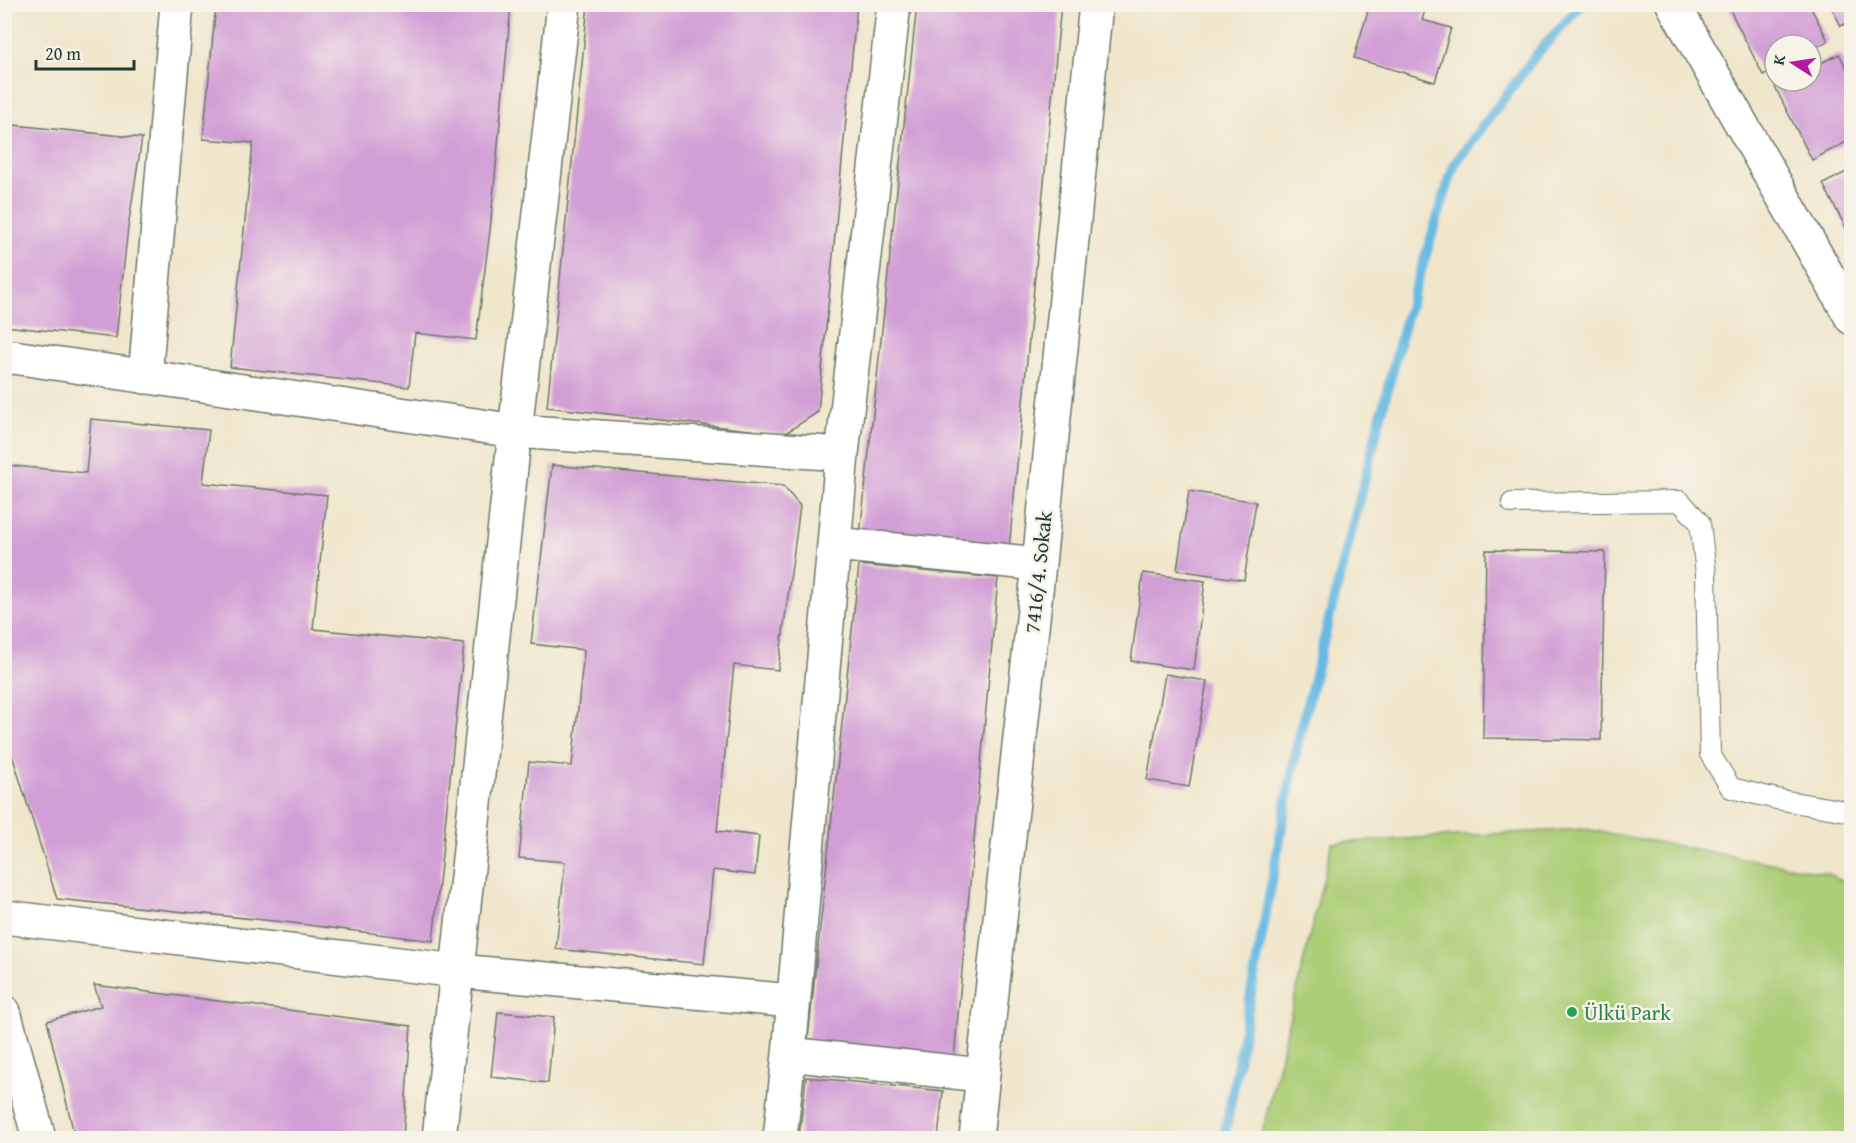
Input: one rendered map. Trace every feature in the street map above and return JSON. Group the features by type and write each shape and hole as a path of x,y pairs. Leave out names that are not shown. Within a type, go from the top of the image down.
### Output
{"street":[{"path":"145,377 177,4"},
{"path":"439,1138 515,431 564,4"},
{"path":"780,1138 842,454 894,4"},
{"name":"7416/4. Sokak","path":"976,1138 981,1075 1039,564 1096,4"},
{"path":"1673,4 1851,318"},
{"path":"4,358 13,357 515,431 842,454"},
{"path":"834,544 1039,564"},
{"path":"4,916 457,971 793,1001"},
{"path":"4,1012 39,1138"},
{"path":"789,1054 981,1075"}],"lane":[{"path":"1512,502 1680,501 1700,523 1707,574 1710,754 1731,788 1781,800 1851,812"}],"green space":[{"name":"Ülkü Park","path":"1585,829 1826,873 1851,885 1851,1138 1261,1138 1332,843"}],"building":[{"path":"216,4 511,5 490,230 476,340 415,333 409,387 230,367 253,143 203,139"},
{"path":"588,4 857,4 818,412 784,434 547,407"},
{"path":"917,4 1061,4 1009,549 860,535"},
{"path":"1370,4 1427,4 1422,20 1451,28 1435,82 1354,58"},
{"path":"1727,4 1809,4 1828,41 1823,44 1823,33 1763,33 1763,75"},
{"path":"1830,4 1852,4 1852,20 1841,26"},
{"path":"1839,54 1852,78 1852,139 1812,160 1778,93 1823,93 1823,62"},
{"path":"4,124 142,138 128,227 116,338 4,326"},
{"path":"1852,169 1852,228 1847,230 1823,184"},
{"path":"91,419 209,430 203,483 327,495 313,629 464,644 433,941 284,922 57,899 4,729 4,465 86,473"},
{"path":"552,465 783,486 800,506 778,670 734,665 717,831 759,836 755,875 713,870 704,964 556,949 565,862 519,858 529,762 572,766 584,650 531,644"},
{"path":"1189,491 1256,502 1244,580 1177,570"},
{"path":"1486,550 1605,552 1601,740 1483,738"},
{"path":"859,565 998,578 954,1058 808,1039"},
{"path":"1143,573 1205,581 1194,670 1131,661"},
{"path":"1165,674 1207,681 1189,787 1147,780"},
{"path":"94,985 411,1026 403,1138 75,1138 47,1021 101,1006"},
{"path":"498,1012 554,1017 548,1083 491,1077"},
{"path":"806,1077 943,1091 938,1138 799,1138"}],"waterway":[{"path":"1224,1138 1298,741 1405,321 1454,165 1536,55 1582,4"}],"place":[{"name":"Ülkü Park","path":"1572,1012"}]}
